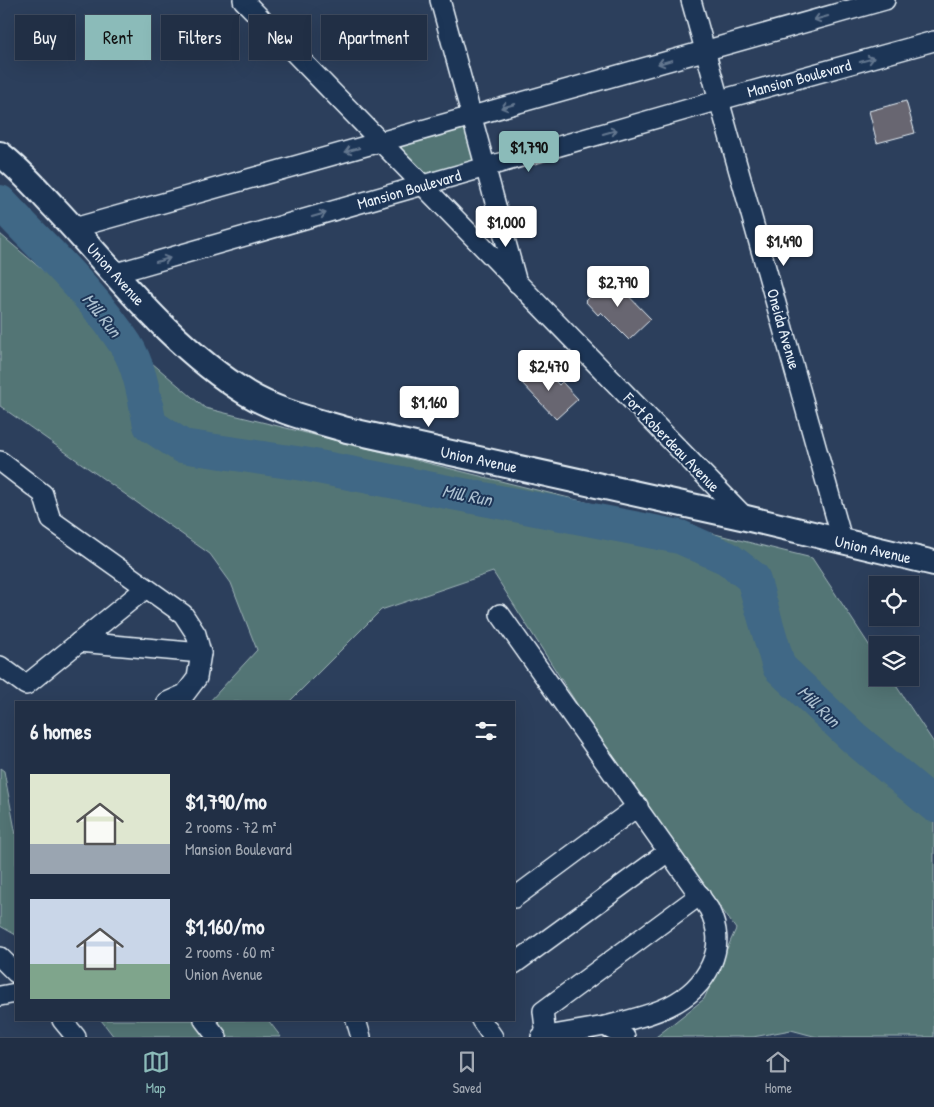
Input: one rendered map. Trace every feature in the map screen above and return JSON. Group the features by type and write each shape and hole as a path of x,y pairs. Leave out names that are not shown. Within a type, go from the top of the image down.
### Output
{"main road":[{"name":"Union Avenue","path":"0,154 74,228 195,357 249,394 293,414 348,430 746,518 843,543 934,563"}],"street":[{"name":"Fort Roberdeau Avenue","path":"242,0 746,518"},
{"path":"440,0 518,284"},
{"name":"Oneida Avenue","path":"692,0 843,543"},
{"path":"74,228 885,0"},
{"name":"Mansion Boulevard","path":"116,274 720,100 934,41"},
{"path":"0,461 43,494 51,520 183,614 196,634 200,653 196,678 185,694 169,701"},
{"path":"0,666 26,685 146,588"},
{"path":"500,614 700,895 716,924 718,940 714,958 707,975 694,990 671,1006 647,1015 605,1026 543,1036 543,1011 700,895"},
{"path":"79,642 200,653"},
{"path":"515,897 638,806"},
{"path":"515,963 669,852"},
{"path":"0,957 15,972"},
{"path":"0,996 15,993"},
{"path":"63,1021 76,1037"},
{"path":"205,1021 217,1037"},
{"path":"356,1021 361,1037"},
{"path":"482,1021 493,1037"},
{"path":"605,1026 625,1037"}],"green space":[{"path":"465,128 476,161 430,175 423,174 400,151 401,147 405,144"},
{"path":"0,234 205,408 812,558 869,645 869,686 896,686 934,743 934,1037 817,1037 791,1030 753,1037 656,1037 704,999 736,929 584,715 493,572 381,610 290,701 210,701 257,650 231,583 210,554 0,406"},
{"path":"0,768 4,771 15,830 15,934 0,926"},
{"path":"102,1021 269,1021 281,1037 114,1037"}],"building":[{"path":"906,101 915,133 877,143 869,111"},
{"path":"610,277 651,319 629,340 601,312 598,315 585,301"},
{"path":"540,365 559,385 562,382 578,399 556,419 521,382"}],"waterway":[{"name":"Mill Run","path":"0,202 66,271 113,326 131,353 135,363 150,425 182,446 303,464 680,537 727,558 753,578 779,667 854,738 934,805"}]}
